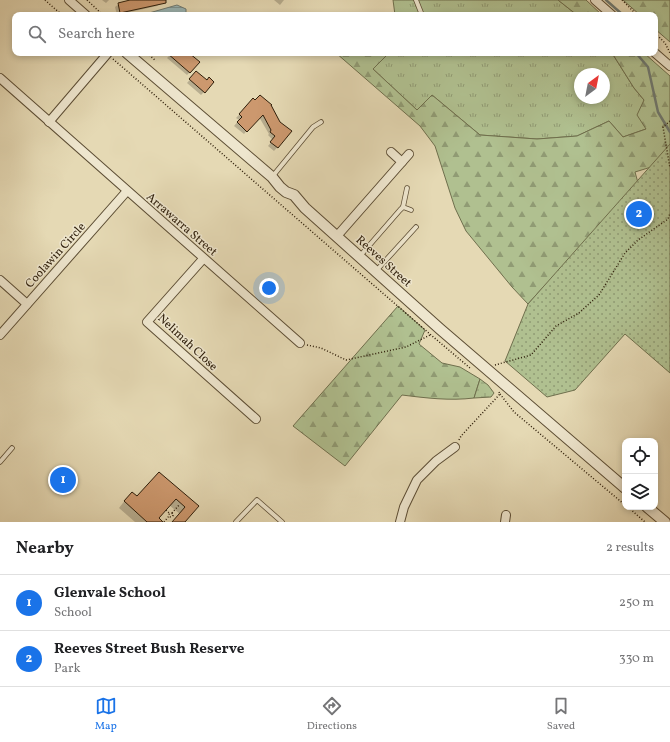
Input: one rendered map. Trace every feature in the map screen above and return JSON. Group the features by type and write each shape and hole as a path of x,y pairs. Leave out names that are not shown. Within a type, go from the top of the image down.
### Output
{"street":[{"path":"69,0 83,12"},
{"path":"595,0 609,12"},
{"path":"0,78 49,122 105,56"},
{"name":"Reeves Street","path":"131,56 272,177 280,187 286,192 294,195 305,208 440,329 622,485"},
{"path":"658,56 670,66"},
{"name":"Arrawarra Street","path":"49,122 300,343"},
{"path":"391,152 402,162"},
{"path":"337,236 409,154"},
{"name":"Coolawin Circle","path":"0,335 127,191"},
{"name":"Nelimah Close","path":"203,259 147,322 256,419"},
{"path":"0,280 27,304"},
{"path":"400,522 404,507 417,480 436,461 455,447"},
{"path":"651,510 665,522"}],"lane":[{"path":"416,0 421,12"},
{"path":"272,177 313,128 321,122"},
{"path":"359,256 403,207 407,188"},
{"path":"403,207 410,210"},
{"path":"376,271 416,228"},
{"path":"0,462 12,448"},
{"path":"236,522 257,500 282,522"}],"path":[{"path":"45,0 59,12"},
{"path":"87,0 100,12"},
{"path":"622,0 634,12"},
{"path":"658,36 665,42 670,53"},
{"path":"109,56 473,370"},
{"path":"150,56 156,61"},
{"path":"670,121 663,127 670,168"},
{"path":"499,369 494,365 531,355 556,326 579,313 599,295 625,253 638,240 668,219 670,213"},
{"path":"300,343 321,348 346,360 406,347 440,329"},
{"path":"496,390 514,412 622,502"},
{"path":"455,447 461,436 500,394"},
{"path":"164,522 169,516 171,517 180,504"},
{"path":"166,510 175,518"},
{"path":"631,510 645,522"}],"green space":[{"path":"393,0 558,0 573,12 395,12"},
{"path":"558,0 586,0 599,12 573,12"},
{"path":"623,0 670,0 670,42 658,32 658,12 637,12"},
{"path":"339,56 386,56 373,69 417,110 432,95 480,135 537,139 577,136 609,121 623,137 646,129 637,115 644,100 634,88 614,56 647,56 670,76 670,153 661,164 635,172 640,190 528,304 466,231 455,208 435,146 420,126"},
{"path":"386,56 614,56 634,88 644,100 646,129 623,137 609,121 577,136 537,139 480,135 432,95 417,110 373,69"},
{"path":"670,144 670,373 625,334 575,390 547,397 505,361 528,304"},
{"path":"398,306 425,330 419,344 442,363 460,367 480,379 474,398 447,399 402,395 345,466 293,426"},
{"path":"480,379 488,385 494,393 491,397 474,398"}],"water":[{"path":"177,5 186,9 186,12 152,12"}],"building":[{"path":"130,0 166,0 166,3 125,12 120,12 118,3"},
{"path":"170,56 193,56 200,62 190,73"},
{"path":"196,71 207,80 209,77 214,82 205,93 189,79"},
{"path":"260,95 272,105 280,122 292,131 278,148 270,142 275,136 270,132 271,130 263,115 247,132 237,122 242,117 239,114 253,98 255,100"},
{"path":"159,472 199,506 185,522 172,522 185,507 176,499 159,518 163,522 147,522 124,501 132,492 137,496"}],"waterway":[{"path":"606,0 620,12"},
{"path":"639,56 648,67 658,112 670,132"}],"place":[{"name":"Reeves Street Bush Reserve","path":"639,214"},
{"name":"Glenvale School","path":"63,480"}]}
